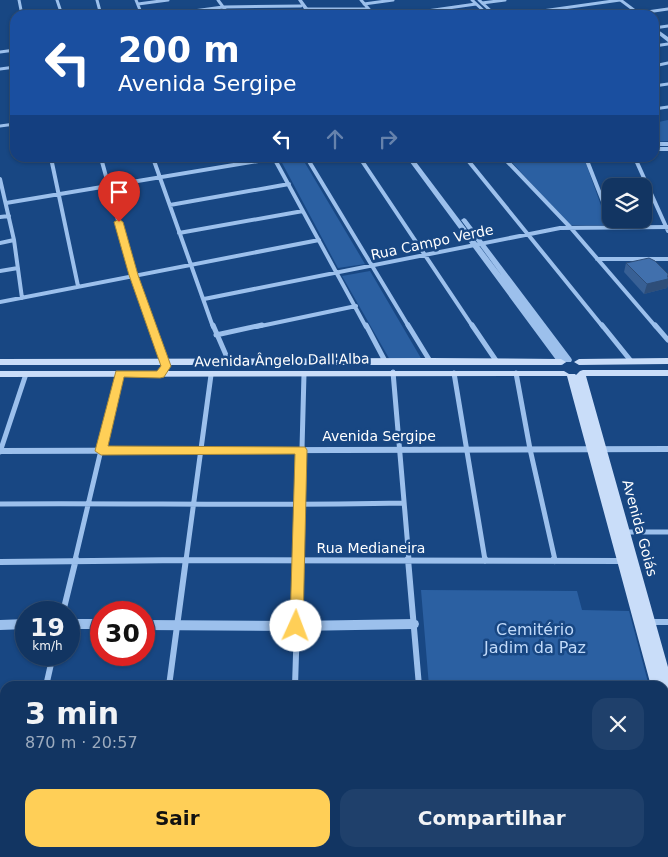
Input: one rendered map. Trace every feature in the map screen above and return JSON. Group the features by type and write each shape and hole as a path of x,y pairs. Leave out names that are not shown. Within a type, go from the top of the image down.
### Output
{"main road":[{"path":"422,372 431,368 430,361"},
{"path":"564,361 560,368 575,374 584,368 579,362"},
{"path":"579,362 668,361"},
{"name":"Avenida Ângelo Dall'Alba","path":"0,362 579,362"},
{"path":"95,374 93,369 100,362"},
{"path":"160,374 166,368 164,362"},
{"name":"Avenida Ângelo Dall'Alba","path":"0,374 668,373"},
{"name":"Avenida Goiás","path":"575,374 624,532 665,681"},
{"name":"Avenida Goiás","path":"597,449 622,561 656,681"}],"street":[{"path":"137,2 168,0"},
{"path":"218,0 225,10"},
{"path":"296,0 300,3"},
{"path":"362,2 367,0"},
{"path":"362,2 393,0"},
{"path":"472,0 483,10"},
{"path":"479,0 490,10"},
{"path":"482,3 505,0"},
{"path":"548,10 617,0 631,10"},
{"path":"362,2 369,9"},
{"path":"203,10 223,7 300,3"},
{"path":"434,10 476,4"},
{"path":"354,10 369,9"},
{"path":"659,31 668,40"},
{"path":"52,162 78,286"},
{"path":"102,162 134,275 164,362"},
{"path":"154,162 216,335 229,362"},
{"path":"6,203 252,162"},
{"path":"277,162 385,361"},
{"path":"309,162 430,361"},
{"path":"363,162 497,362"},
{"path":"413,162 479,244"},
{"path":"418,162 564,361"},
{"path":"469,162 631,361"},
{"path":"508,162 570,228 668,340"},
{"path":"588,162 602,199"},
{"path":"637,162 667,228"},
{"path":"0,179 1,191 6,203 14,240 22,298"},
{"path":"170,205 289,184"},
{"path":"179,233 303,211"},
{"path":"0,218 9,216"},
{"name":"Rua Campo Verde","path":"204,299 527,234 570,228 602,227"},
{"name":"Rua Campo Verde","path":"652,228 667,228"},
{"path":"0,243 14,240"},
{"path":"0,302 319,240"},
{"path":"597,259 668,259"},
{"path":"0,271 18,268"},
{"path":"216,335 356,306"},
{"path":"393,372 419,681"},
{"path":"454,373 485,561"},
{"path":"0,451 26,374"},
{"path":"66,601 119,374"},
{"path":"295,681 304,374"},
{"path":"516,374 530,449 555,561"},
{"path":"170,681 211,375"},
{"name":"Avenida Sergipe","path":"0,451 668,449"},
{"path":"0,504 194,503 300,505 404,503"},
{"path":"624,532 668,532"},
{"name":"Rua Medianeira","path":"0,562 186,560 622,561"},
{"path":"649,622 668,622"},
{"path":"0,624 15,624"},
{"path":"155,625 296,626 414,624"},
{"path":"47,681 51,666"}],"green space":[{"path":"668,120 668,141 659,142 659,122"},
{"path":"282,162 304,162 365,264 338,268"},
{"path":"512,162 585,162 602,208 602,225 569,225"},
{"path":"370,271 422,360 390,360 342,276"},
{"name":"Cemitério Jadim da Paz","path":"421,590 577,591 582,610 629,611 648,681 429,681"}],"building":[{"path":"649,258 655,261 668,274 668,279 647,284 626,263"}],"route":[{"path":"119,222 134,275 166,366 160,374 119,374 101,451 301,450 296,626"}]}
